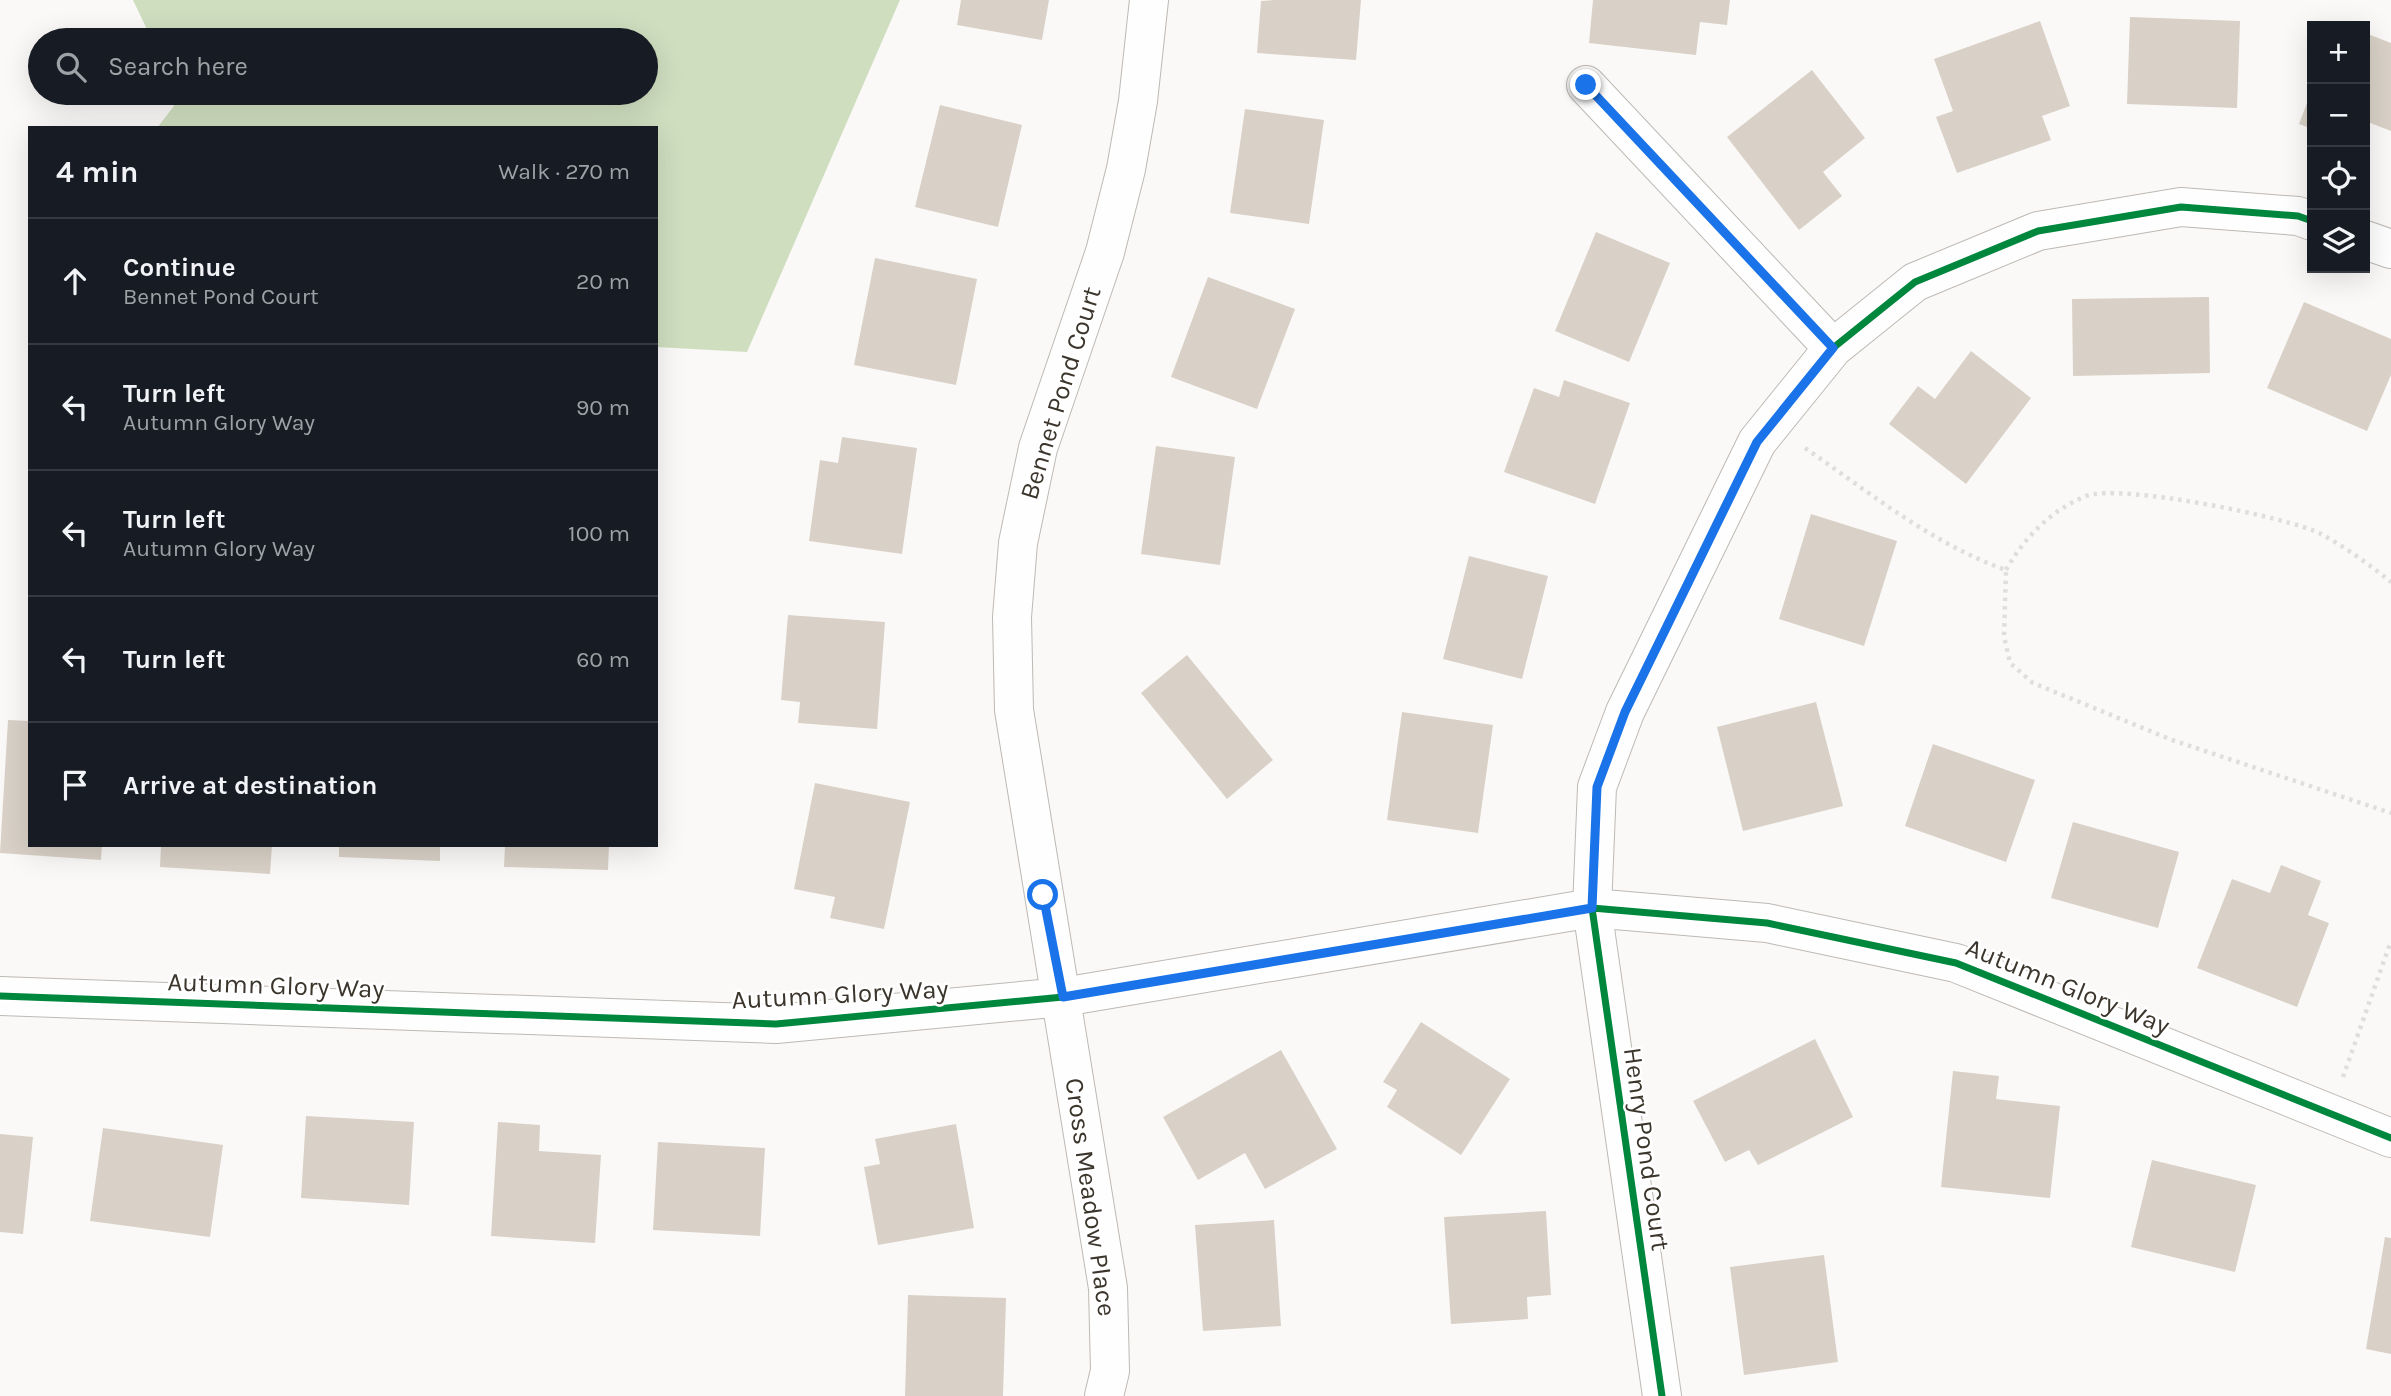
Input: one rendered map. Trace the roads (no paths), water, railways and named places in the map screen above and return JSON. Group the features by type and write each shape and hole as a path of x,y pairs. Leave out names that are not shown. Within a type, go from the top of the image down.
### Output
{"street":[{"name":"Bennet Pond Court","path":"1063,997 1014,710 1012,617 1018,543 1038,448 1105,252 1126,169 1138,101 1149,0"},
{"path":"1586,85 1833,348"},
{"path":"1592,908 1597,787 1625,712 1757,442 1833,348 1915,282 2038,231 2181,207 2298,216 2307,219"},
{"path":"2370,242 2391,249"},
{"name":"Autumn Glory Way","path":"0,996 776,1024 1063,997 1592,908 1767,923 1956,963 2391,1138"},
{"name":"Henry Pond Court","path":"1592,908 1662,1396"},
{"name":"Cross Meadow Place","path":"1063,997 1108,1288 1110,1371 1104,1396"}]}
